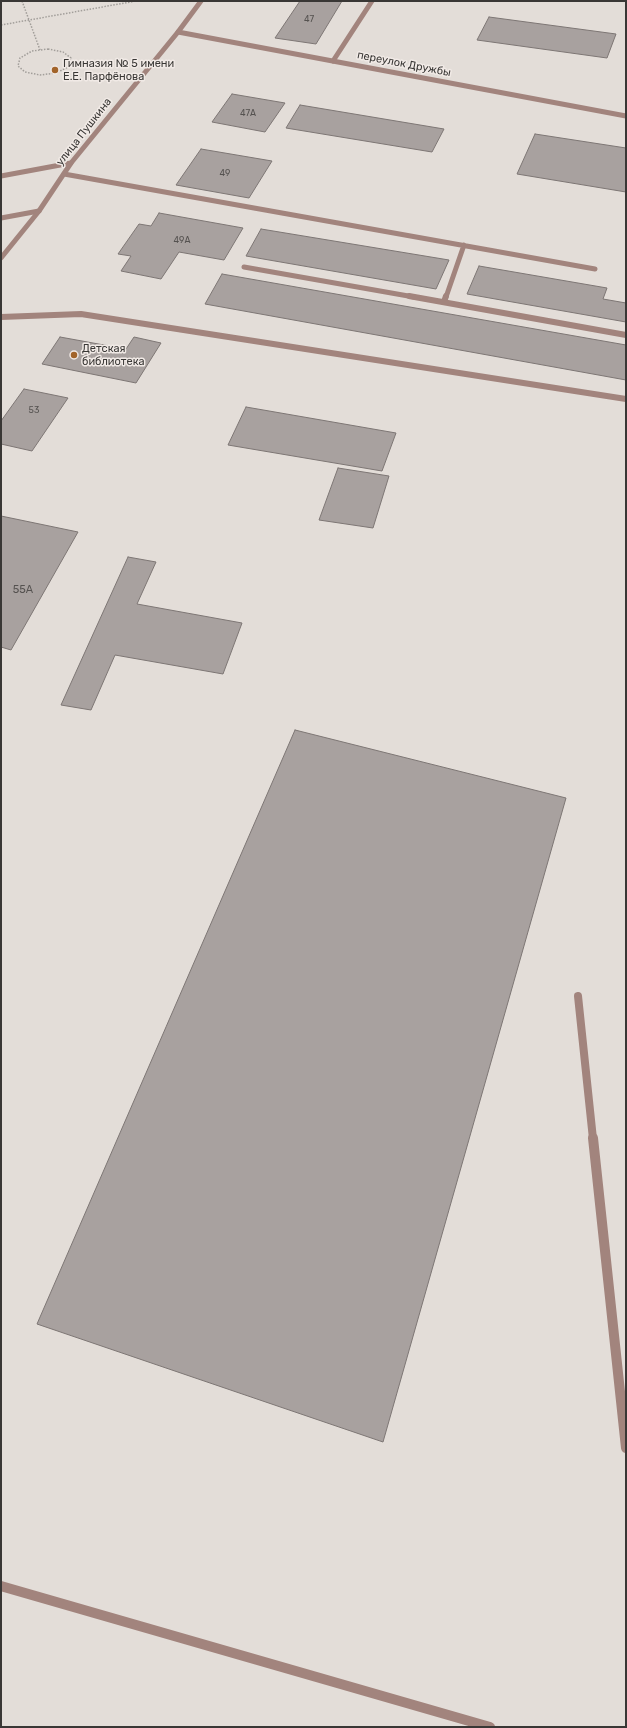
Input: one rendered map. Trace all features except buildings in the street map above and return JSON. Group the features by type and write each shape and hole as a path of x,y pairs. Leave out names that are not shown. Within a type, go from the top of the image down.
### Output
{"street":[{"path":"333,61 372,1"},
{"name":"улица Пушкина","path":"1,258 39,211 71,163 178,32 199,2"},
{"name":"переулок Дружбы","path":"178,32 626,116"},
{"path":"1,176 71,163"},
{"path":"64,174 595,269"},
{"path":"1,218 39,211"},
{"path":"444,302 464,246"},
{"path":"244,267 626,335"},
{"path":"1,318 81,314 626,399"},
{"path":"578,996 626,1448"},
{"path":"1,1586 490,1727"}],"path":[{"path":"22,1 40,50"},
{"path":"1,25 136,1"},
{"path":"48,49 63,52 70,58 68,66 56,73 40,75 25,72 18,66 20,58 32,51 40,50 48,49"}],"place":[{"name":"Гимназия № 5 имени Е.Е. Парфёнова","path":"55,70"},
{"name":"Детская библиотека","path":"74,355"}]}
